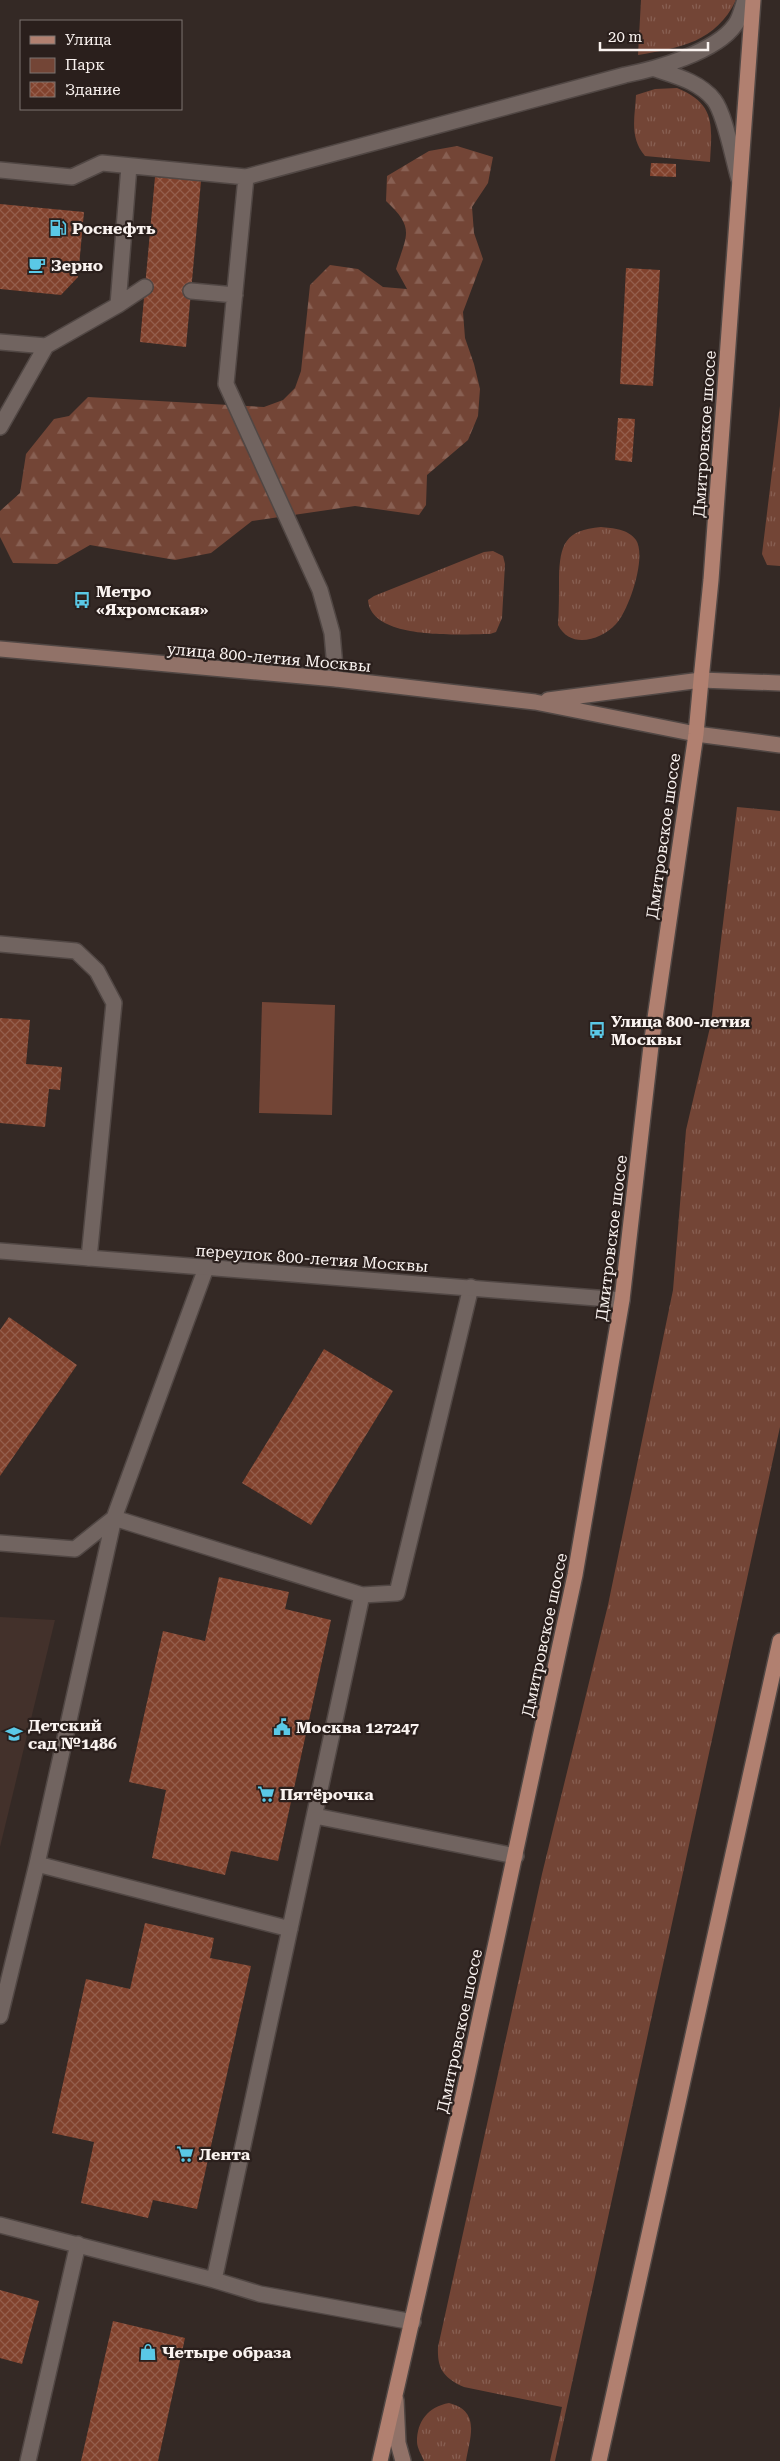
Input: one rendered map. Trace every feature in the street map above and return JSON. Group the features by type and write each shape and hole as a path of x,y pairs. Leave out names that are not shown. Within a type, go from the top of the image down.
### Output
{"main road":[{"name":"Дмитровское шоссе","path":"380,2461 413,2322 516,1856 575,1575 622,1300 651,1046 696,734 712,570 738,179 753,0"},
{"name":"улица 800-летия Москвы","path":"0,650 336,679 535,702 696,734 780,745"},
{"name":"улица 800-летия Москвы","path":"535,702 701,680 780,683"},
{"path":"599,2461 780,1641"},
{"path":"396,2394 398,2443 403,2461"},
{"path":"593,2461 604,2438"}],"street":[{"path":"0,170 72,177 102,163 246,177 625,75 655,69 721,40 736,24 745,0"},
{"path":"655,69 684,79 702,89 714,100 720,112 738,179"},
{"path":"118,304 129,166"},
{"path":"246,177 226,384 320,590 332,633 336,679"},
{"path":"0,427 46,346 145,287"},
{"path":"191,291 235,295"},
{"path":"0,342 46,346"},
{"path":"0,944 76,950 97,971 114,1003 89,1258"},
{"name":"переулок 800-летия Москвы","path":"0,1251 206,1268 470,1286 622,1300"},
{"path":"0,2016 37,1864 114,1518 206,1268"},
{"path":"114,1518 362,1595 397,1593 470,1286"},
{"path":"0,1543 75,1549 114,1518"},
{"path":"214,2280 362,1595"},
{"path":"315,1816 516,1856"},
{"path":"37,1864 290,1928"},
{"path":"0,2225 214,2280 260,2294 413,2322"},
{"path":"28,2461 78,2244"}],"shaded area":[{"name":"Детский сад №1486","path":"0,1617 55,1620 0,1847"}],"green space":[{"path":"641,0 736,0 728,14 718,25 695,41 682,46 638,55"},
{"path":"677,88 699,101 709,117 711,127 710,162 645,156 640,149 634,127 636,95 655,89"},
{"path":"457,146 493,157 488,183 472,207 474,233 483,259 463,312 465,338 480,389 478,416 468,440 427,475 426,505 419,515 355,506 252,521 211,553 175,560 90,545 57,564 13,563 0,537 0,511 20,493 26,454 54,419 69,416 88,397 264,407 283,400 295,388 301,371 310,285 330,265 358,269 383,287 407,289 396,269 405,239 405,225 386,201 387,176 429,151"},
{"path":"780,406 780,566 767,565 762,554"},
{"path":"601,527 625,531 633,536 639,548 638,570 631,596 616,624 602,635 586,640 577,640 563,633 558,625 561,556 563,548 572,535 579,531"},
{"path":"493,551 503,556 505,564 502,618 496,632 490,634 439,634 419,632 400,629 384,623 373,613 368,600 374,596 484,552"},
{"path":"737,807 780,811 780,1427 555,2461 550,2461 562,2407 464,2387 451,2380 443,2372 439,2361 438,2347 542,1874 608,1605 673,1290 686,1130 711,1023"},
{"path":"262,1002 335,1005 332,1115 259,1113"},
{"path":"449,2403 466,2412 469,2419 471,2434 466,2461 424,2461 417,2442 422,2421 435,2408"}],"building":[{"path":"651,163 676,164 676,177 650,176"},
{"path":"155,177 201,181 186,347 140,342"},
{"path":"0,204 84,212 78,277 61,295 0,289"},
{"path":"626,268 660,270 653,386 620,384"},
{"path":"618,418 635,419 632,462 615,460"},
{"path":"0,1018 30,1020 26,1064 62,1067 60,1090 49,1089 45,1127 0,1123"},
{"path":"9,1317 77,1365 0,1476 0,1330"},
{"path":"324,1349 393,1391 311,1525 242,1483"},
{"path":"219,1577 289,1592 285,1609 331,1620 278,1861 231,1851 225,1875 152,1858 166,1790 129,1782 163,1631 205,1641"},
{"path":"145,1923 214,1938 210,1958 251,1966 197,2209 153,2200 148,2218 81,2203 94,2142 52,2133 86,1979 130,1989"},
{"path":"0,2290 39,2301 22,2364 0,2358"},
{"path":"113,2321 185,2338 158,2461 81,2461"}],"place":[{"name":"Роснефть","path":"58,228"},
{"name":"Зерно","path":"37,265"},
{"name":"Метро «Яхромская»","path":"82,600"},
{"name":"Улица 800-летия Москвы","path":"597,1030"},
{"name":"Москва 127247","path":"282,1727"},
{"name":"Детский сад №1486","path":"14,1734"},
{"name":"Пятёрочка","path":"266,1794"},
{"name":"Лента","path":"185,2154"},
{"name":"Четыре образа","path":"148,2352"}]}
